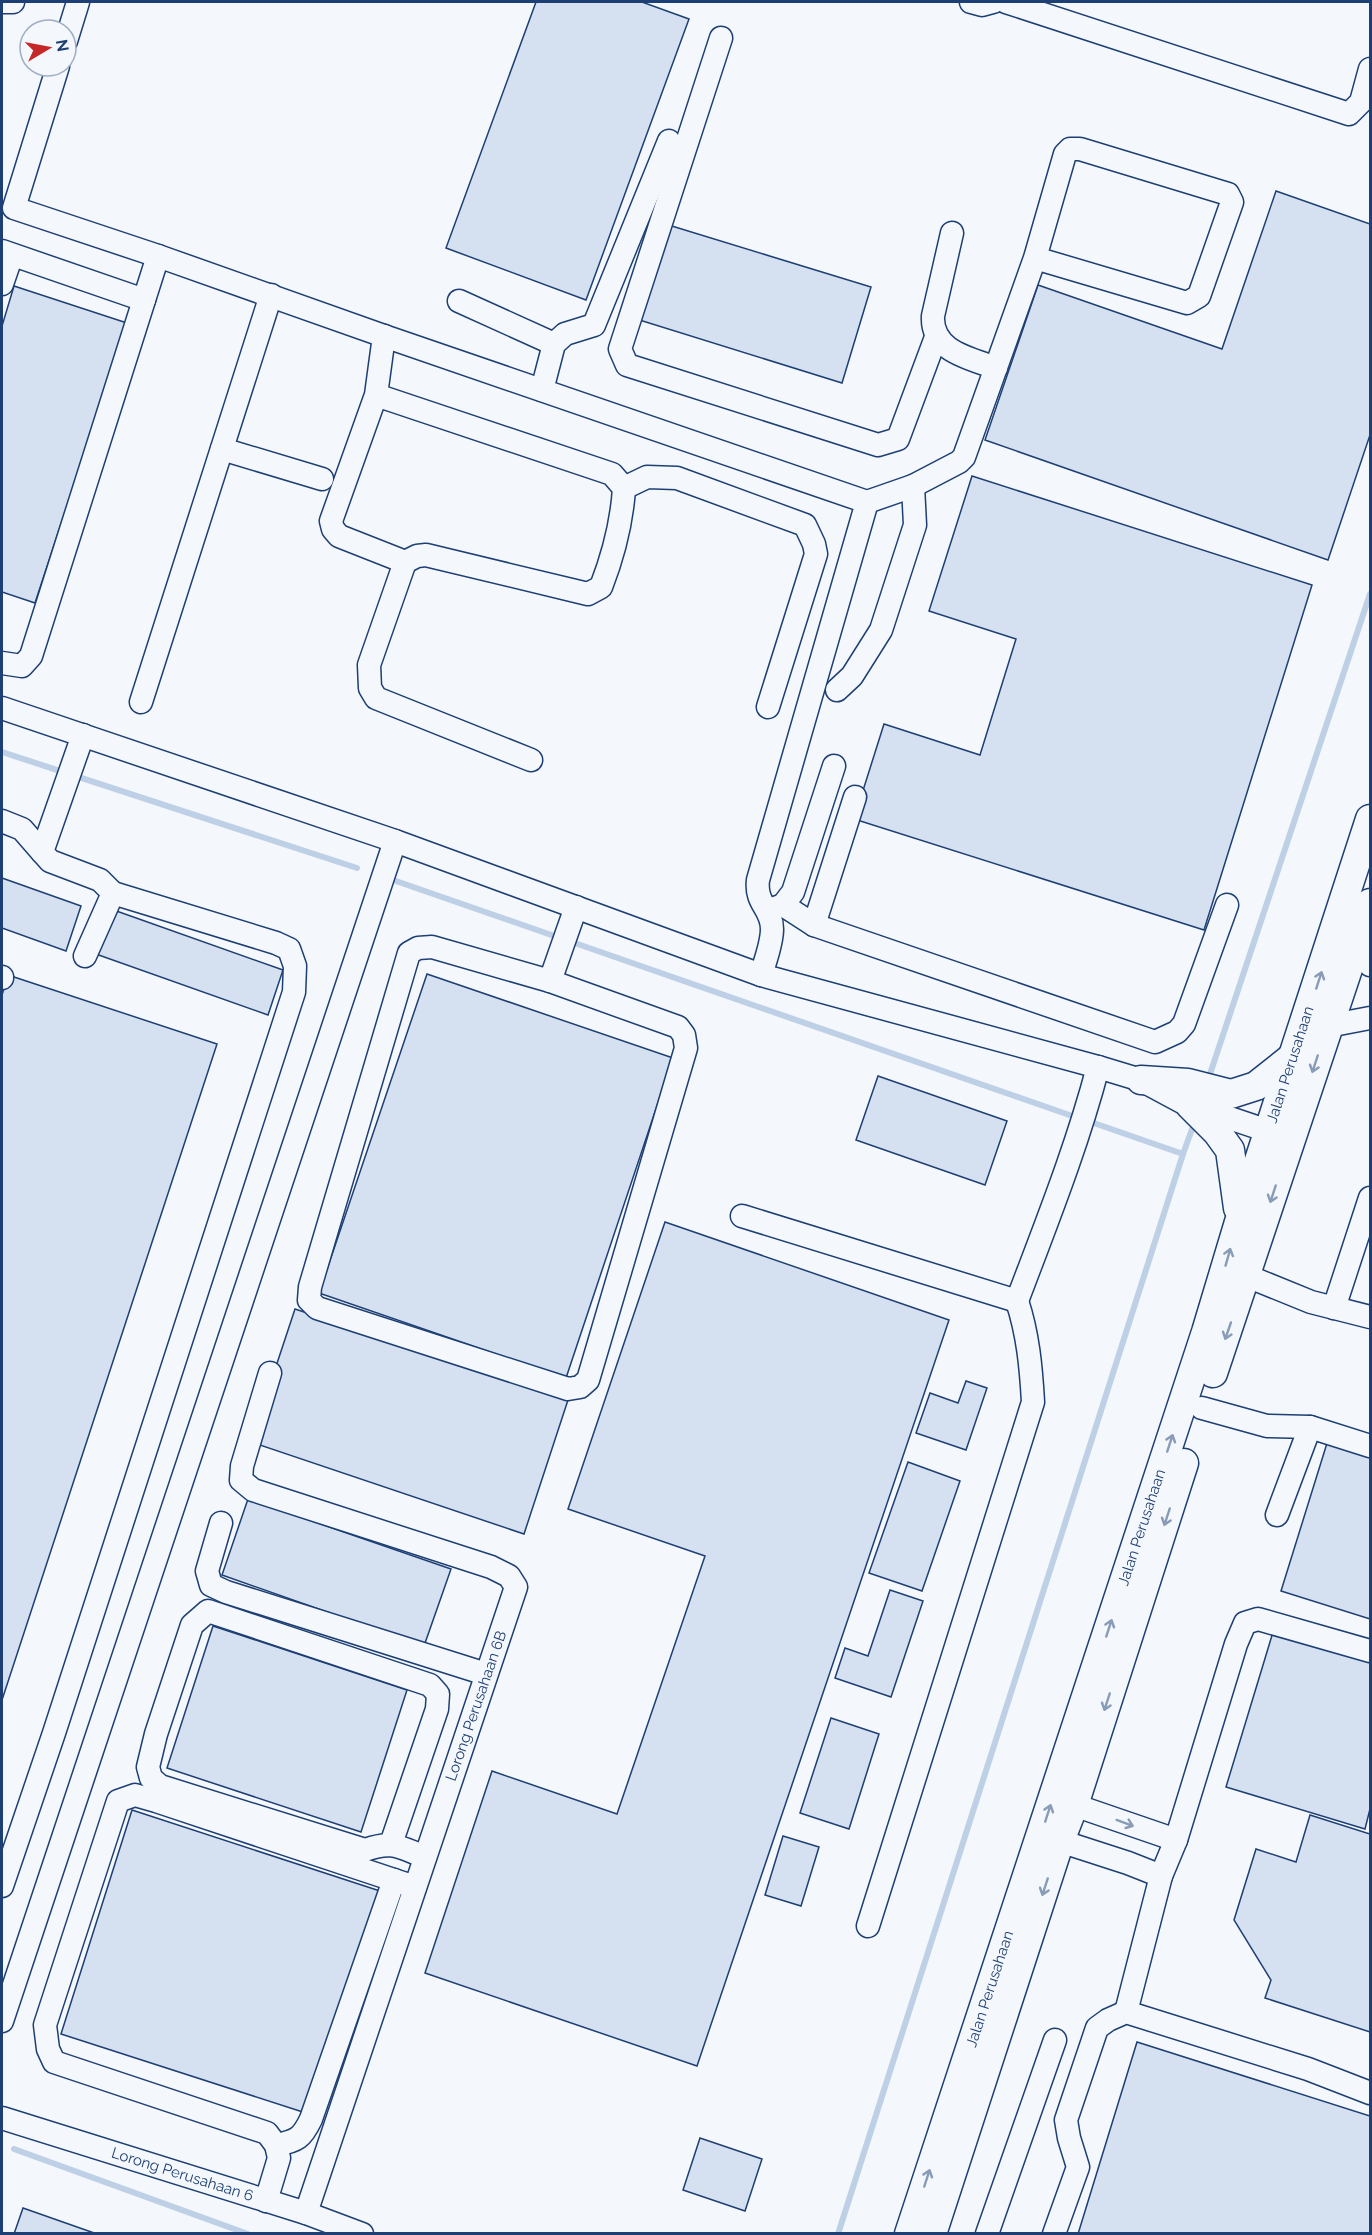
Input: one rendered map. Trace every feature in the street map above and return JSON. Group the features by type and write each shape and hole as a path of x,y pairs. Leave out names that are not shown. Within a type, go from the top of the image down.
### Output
{"main road":[{"name":"Jalan Perusahaan","path":"932,2234 1246,1276 1295,1055 1371,819"},
{"name":"Jalan Perusahaan","path":"909,2234 1203,1343 1239,1222 1328,1026 1363,957 1371,903"},
{"path":"1224,1114 1295,1055"},
{"path":"1141,1080 1186,1096 1224,1114"},
{"path":"1186,1096 1224,1114"},
{"path":"1224,1114 1235,1176 1239,1222"}],"street":[{"path":"2,2 13,2"},
{"path":"73,18 78,2"},
{"path":"971,2 982,5 993,2"},
{"path":"1006,2 1349,114 1361,102 1371,69"},
{"path":"721,38 620,349 627,365 878,445 898,439 936,337"},
{"path":"54,78 8,206 867,502 913,486 959,462 964,457 1035,258 1065,154 1070,149 1080,149 1228,194 1232,202 1199,296 1187,303 1035,258"},
{"path":"542,390 554,344 565,334 594,325 669,141"},
{"path":"952,233 932,326 936,337 955,353 996,368"},
{"path":"2,284 7,253 144,300"},
{"path":"2,663 22,666 31,656 158,256"},
{"path":"141,702 271,295"},
{"path":"459,301 554,344"},
{"path":"384,336 376,395 331,522 333,530 339,536 405,562"},
{"path":"376,395 612,474 624,488 623,505 601,587 588,594 426,555 417,556 405,562 369,665 370,688 376,698 531,760"},
{"path":"222,449 322,478"},
{"path":"624,488 647,477 677,478 805,525 816,554 768,707"},
{"path":"837,690 852,676 881,630 915,525 913,486"},
{"path":"867,502 756,892 775,908 814,925 1155,1042 1177,1032 1184,1024 1227,905"},
{"path":"2,708 395,841 573,915 761,975 1141,1080"},
{"path":"42,852 57,814 82,735"},
{"path":"761,975 775,908 793,892 834,766"},
{"path":"814,925 855,797"},
{"path":"2,821 22,829 50,861 100,880 113,893 276,943 288,949 295,966 294,992 54,1733 2,1886"},
{"path":"2,2021 395,841"},
{"path":"85,956 113,893"},
{"path":"553,971 573,915"},
{"path":"432,947 553,971 678,1027 684,1035 686,1048 588,1380 580,1387 568,1389 317,1308 309,1300 310,1287 409,953 418,948 432,947"},
{"path":"1328,1026 1371,1018"},
{"path":"868,1926 1033,1402 1026,1327 1017,1301 1065,1174 1088,1107 1098,1067"},
{"path":"1224,1114 1279,1135"},
{"path":"1334,1308 1371,1198"},
{"path":"742,1216 1017,1301"},
{"path":"1246,1276 1311,1302 1371,1317"},
{"name":"Lorong Perusahaan 6B","path":"270,1373 242,1466 241,1480 253,1490 491,1567 509,1576 516,1587 425,1857 404,1884 306,2213"},
{"path":"1202,1408 1267,1426 1310,1427 1371,1446"},
{"path":"1278,1515 1310,1427"},
{"path":"221,1523 207,1571 211,1586 486,1674"},
{"path":"391,1844 437,1709 438,1694 430,1685 208,1611 192,1625 156,1734 148,1767 151,1778 160,1786 365,1850 382,1844 391,1844 425,1857"},
{"path":"1126,2013 1161,1876 1176,1840 1236,1644 1245,1623 1258,1619 1371,1651"},
{"path":"266,2201 279,2158 276,2145 267,2133 54,2062 48,2049 45,2025 118,1801 135,1795 146,1798 404,1884 311,2119 304,2133 294,2141 276,2145"},
{"path":"1074,1805 1176,1840"},
{"path":"1060,1841 1161,1876"},
{"path":"1054,2234 1078,2168 1066,2120 1097,2028 1108,2020 1126,2013 1308,2069 1371,2093"},
{"path":"987,2234 1056,2040"},
{"name":"Lorong Perusahaan 6","path":"2,2118 306,2213 362,2234"}],"building":[{"path":"536,2 642,2 689,19 586,300 446,248"},
{"path":"1276,191 1370,224 1370,435 1328,560 985,440 1038,285 1222,349"},
{"path":"662,223 871,287 842,383 633,318"},
{"path":"14,286 127,323 35,603 2,592 2,326"},
{"path":"972,476 1312,585 1204,930 854,819 884,724 980,755 1016,639 929,611"},
{"path":"2,878 81,906 66,951 2,928"},
{"path":"108,908 283,970 268,1015 93,953"},
{"path":"427,974 673,1058 566,1378 319,1293"},
{"path":"8,975 217,1044 2,1700 2,995"},
{"path":"878,1076 1007,1121 985,1185 856,1140"},
{"path":"665,1222 949,1320 697,2066 425,1973 492,1771 617,1814 705,1556 568,1509"},
{"path":"295,1309 568,1400 524,1534 251,1442"},
{"path":"966,1381 987,1388 966,1450 916,1433 930,1393 958,1403"},
{"path":"1328,1440 1370,1454 1370,1619 1281,1591"},
{"path":"908,1462 960,1481 922,1591 869,1573"},
{"path":"248,1499 451,1569 424,1646 222,1575"},
{"path":"890,1590 923,1601 891,1697 835,1678 845,1648 868,1656"},
{"path":"213,1626 407,1690 361,1832 167,1768"},
{"path":"1273,1632 1370,1661 1370,1809 1365,1829 1226,1787"},
{"path":"831,1718 879,1734 849,1829 800,1813"},
{"path":"132,1810 380,1891 309,2114 61,2034"},
{"path":"1310,1815 1370,1834 1370,2032 1265,1998 1271,1980 1234,1920 1256,1849 1296,1862"},
{"path":"783,1836 819,1847 801,1906 765,1895"},
{"path":"1137,2042 1370,2116 1370,2234 1078,2234"},
{"path":"700,2138 762,2159 745,2211 683,2190"},
{"path":"23,2208 97,2234 14,2234"}],"waterway":[{"path":"1208,1080 1370,594"},
{"path":"2,752 357,868"},
{"path":"393,880 560,938"},
{"path":"569,941 1078,1118"},
{"path":"838,2234 1183,1154 1088,1121"},
{"path":"1183,1154 1195,1121"},
{"path":"14,2149 248,2234"}]}
